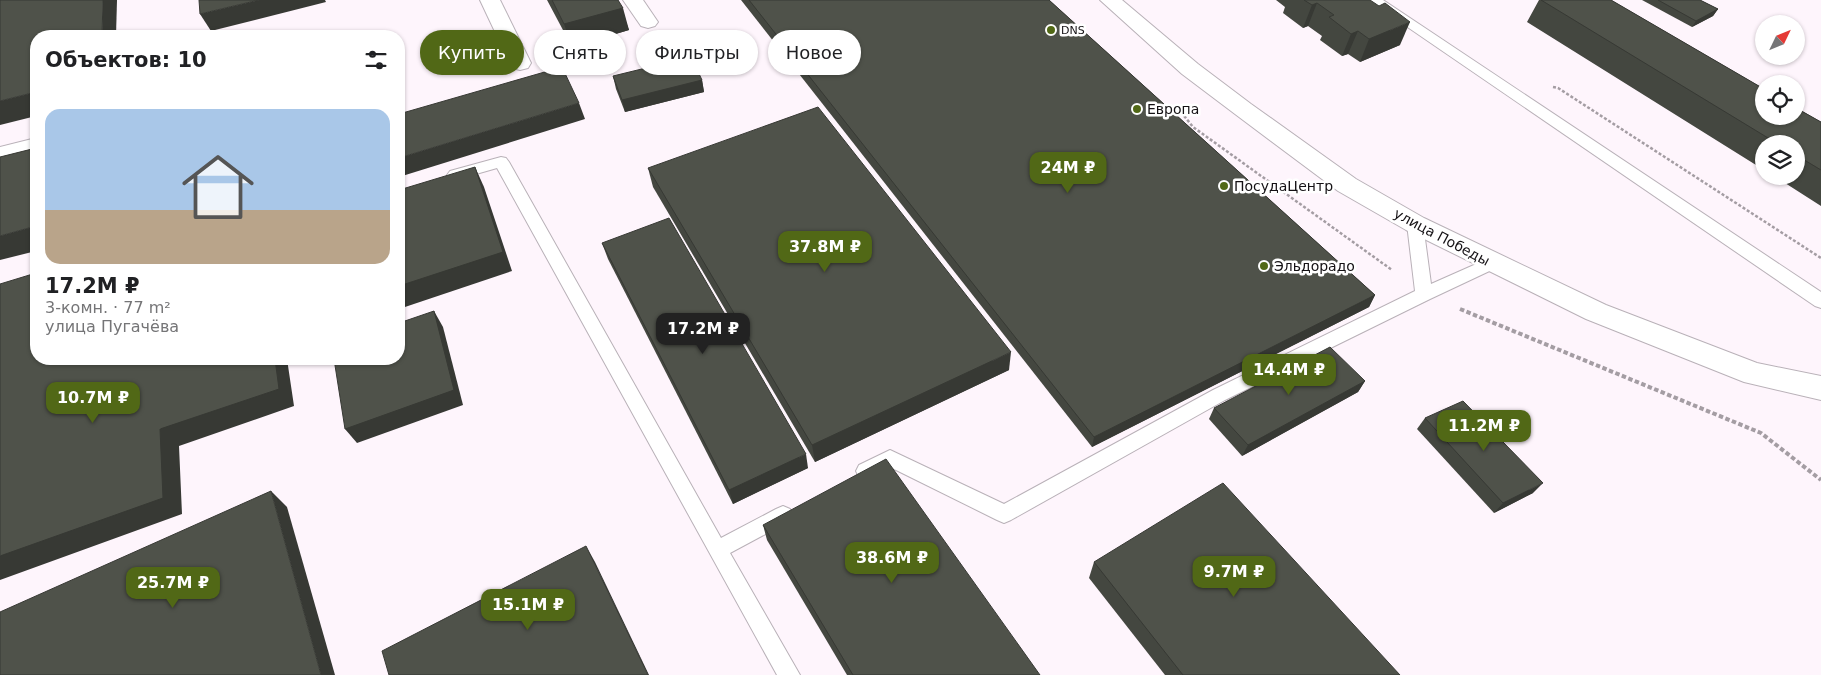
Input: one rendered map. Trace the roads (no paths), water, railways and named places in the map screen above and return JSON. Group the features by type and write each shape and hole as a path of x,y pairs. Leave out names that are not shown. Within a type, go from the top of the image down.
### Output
{"main road":[{"path":"490,0 504,30"},
{"path":"633,0 648,22"},
{"name":"улица Победы","path":"1110,0 1190,68 1243,109 1347,185 1415,224 1596,312 1754,374 1821,388"}],"lane":[{"path":"1374,0 1821,301"},
{"path":"0,152 30,144"},
{"path":"436,181 501,162 717,550 789,675"},
{"path":"1415,224 1424,294"},
{"path":"847,481 890,458 1004,514 1219,395 1424,294 1492,263"},
{"path":"717,550 803,504"}],"place":[{"name":"DNS","path":"1051,30"},
{"name":"Европа","path":"1137,109"},
{"name":"ПосудаЦентр","path":"1224,186"},
{"name":"Эльдорадо","path":"1264,266"}]}
